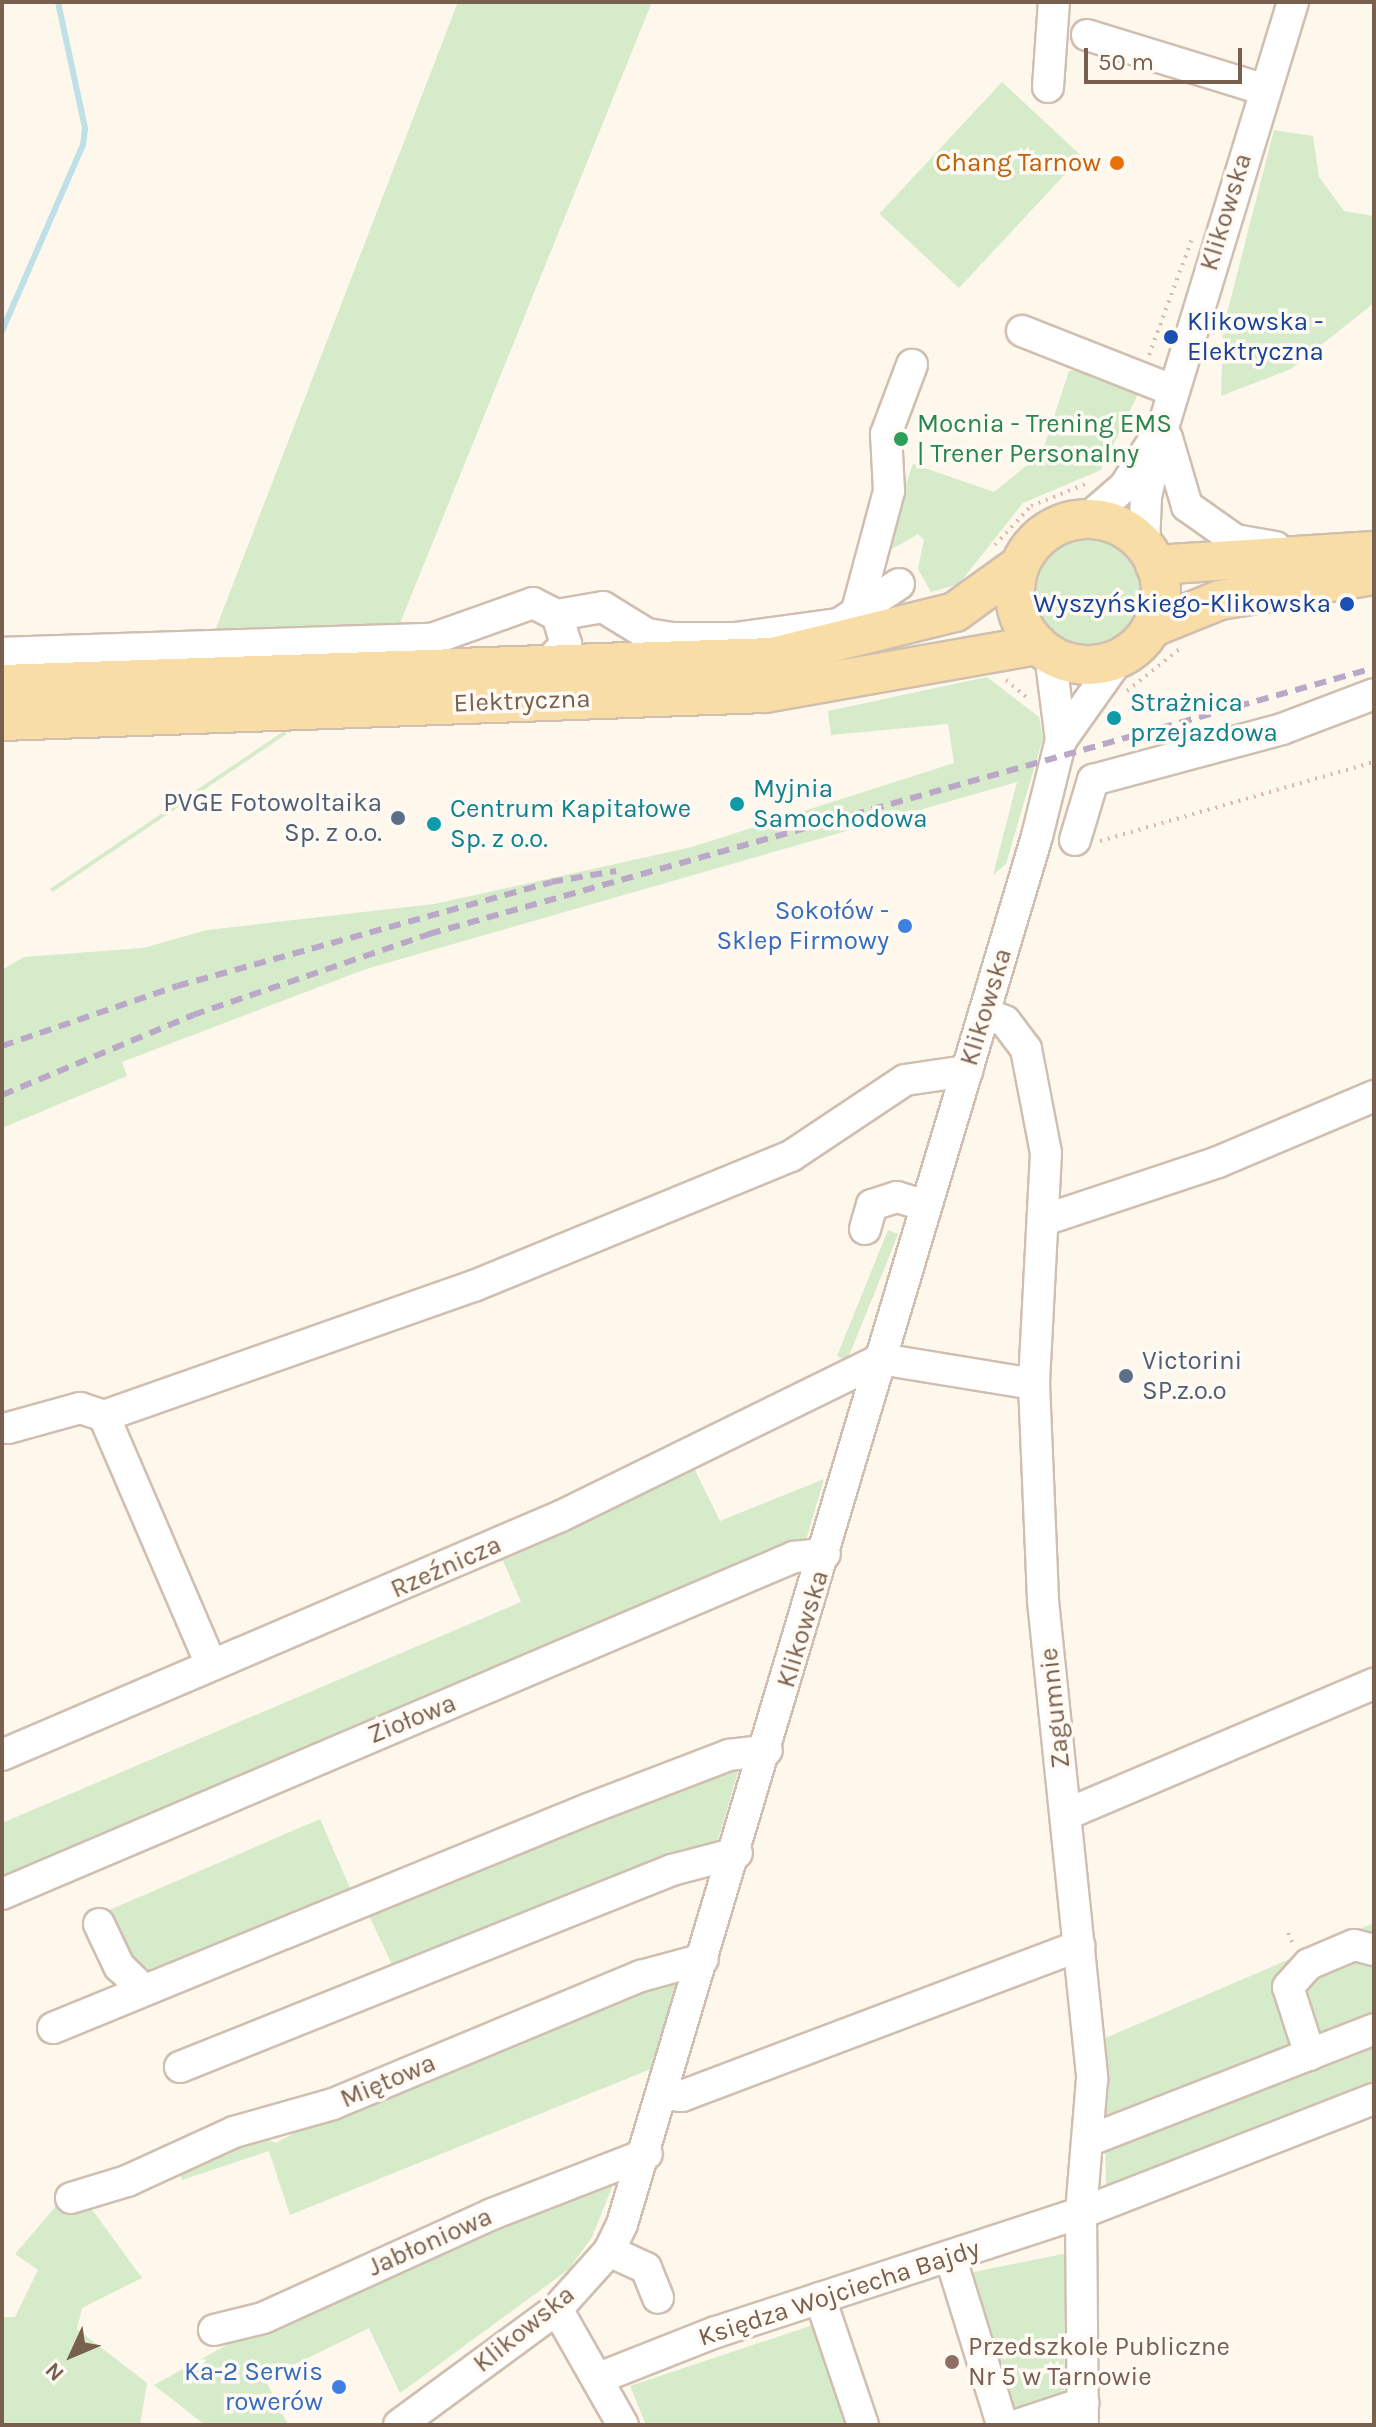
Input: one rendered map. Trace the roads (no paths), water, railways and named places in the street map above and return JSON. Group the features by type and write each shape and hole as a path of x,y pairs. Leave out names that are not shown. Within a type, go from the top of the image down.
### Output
{"main road":[{"path":"1151,628 1161,586 1150,555 1113,523 1087,519 1046,531 1003,562 1017,608 1044,650 1077,664 1120,657 1151,628 1220,600 1374,575"},
{"path":"1150,555 1374,551"},
{"name":"Elektryczna","path":"2,684 605,667 773,657 872,638 973,604 1003,562"},
{"name":"Elektryczna","path":"2,721 765,693 1044,650"}],"street":[{"path":"1048,87 1054,2"},
{"name":"Klikowska","path":"1150,555 1146,496 1164,424 1161,386 1293,2"},
{"path":"1087,35 1263,89"},
{"path":"1022,331 1161,386"},
{"path":"855,618 889,491 886,434 912,365"},
{"path":"1164,424 1173,479 1201,519 1235,540 1310,550"},
{"name":"Klikowska","path":"1087,519 1125,486 1164,424"},
{"path":"2,653 432,639 477,629 522,604 566,615 603,607 647,634 693,639 771,634 855,618 899,584"},
{"path":"566,615 577,649 605,667"},
{"path":"544,667 566,644 566,615"},
{"name":"Klikowska","path":"1044,650 1061,740"},
{"name":"Klikowska","path":"399,2425 557,2309 609,2251 647,2154 665,2094 1037,836 1061,740 1120,657"},
{"path":"1037,836 1086,841 1093,780 1282,729 1374,694"},
{"name":"Zagumnie","path":"984,1013 1005,1021 1026,1049 1043,1108 1044,1220 1034,1384 1043,1601 1080,1946 1090,2140 1081,2213 1083,2414"},
{"path":"8,1428 80,1408 104,1416 626,1227 791,1156 905,1080 967,1071"},
{"path":"1044,1220 1218,1162 1374,1096"},
{"path":"865,1229 872,1205 897,1197 926,1206"},
{"path":"881,1359 1034,1384"},
{"name":"Rzeźnicza","path":"2,1755 561,1516 881,1359"},
{"path":"104,1416 211,1665"},
{"name":"Ziołowa","path":"2,1894 181,1812 794,1557 825,1554"},
{"path":"1067,1814 1374,1684"},
{"path":"53,2028 142,1988 659,1782 729,1755 767,1750"},
{"path":"180,2067 672,1870 737,1853"},
{"path":"99,1924 119,1966 142,1988"},
{"path":"1310,2055 1288,1987 1309,1964 1354,1945 1374,1950"},
{"path":"665,2094 682,2096 1080,1946"},
{"name":"Miętowa","path":"71,2198 234,2132 333,2104 641,1976 703,1959"},
{"path":"1090,2140 1374,2029"},
{"name":"Księdza Wojciecha Bajdy","path":"599,2378 820,2298 1081,2213 1374,2099"},
{"name":"Jabłoniowa","path":"214,2330 263,2318 492,2214 647,2154"},
{"path":"609,2251 646,2268 658,2298"},
{"path":"950,2256 1002,2424"},
{"path":"820,2298 863,2425"},
{"path":"557,2309 623,2425"},
{"path":"1017,2425 1083,2414"}],"waterway":[{"path":"2,331 83,145 85,128 58,2"}],"railway":[{"path":"2,1095 193,1015 429,934 1374,668"},
{"path":"2,1046 177,986 551,882 616,871"}],"place":[{"name":"Chang Tarnow","path":"1117,163"},
{"name":"Klikowska - Elektryczna","path":"1171,337"},
{"name":"Mocnia - Trening EMS | Trener Personalny","path":"901,439"},
{"name":"Wyszyńskiego-Klikowska","path":"1347,604"},
{"name":"Strażnica przejazdowa","path":"1114,718"},
{"name":"Myjnia Samochodowa","path":"737,804"},
{"name":"PVGE Fotowoltaika Sp. z o.o.","path":"398,818"},
{"name":"Centrum Kapitałowe Sp. z o.o.","path":"434,824"},
{"name":"Sokołów - Sklep Firmowy","path":"905,926"},
{"name":"Victorini SP.z.o.o","path":"1126,1376"},
{"name":"Przedszkole Publiczne Nr 5 w Tarnowie","path":"952,2362"},
{"name":"Ka-2 Serwis rowerów","path":"339,2387"}]}
